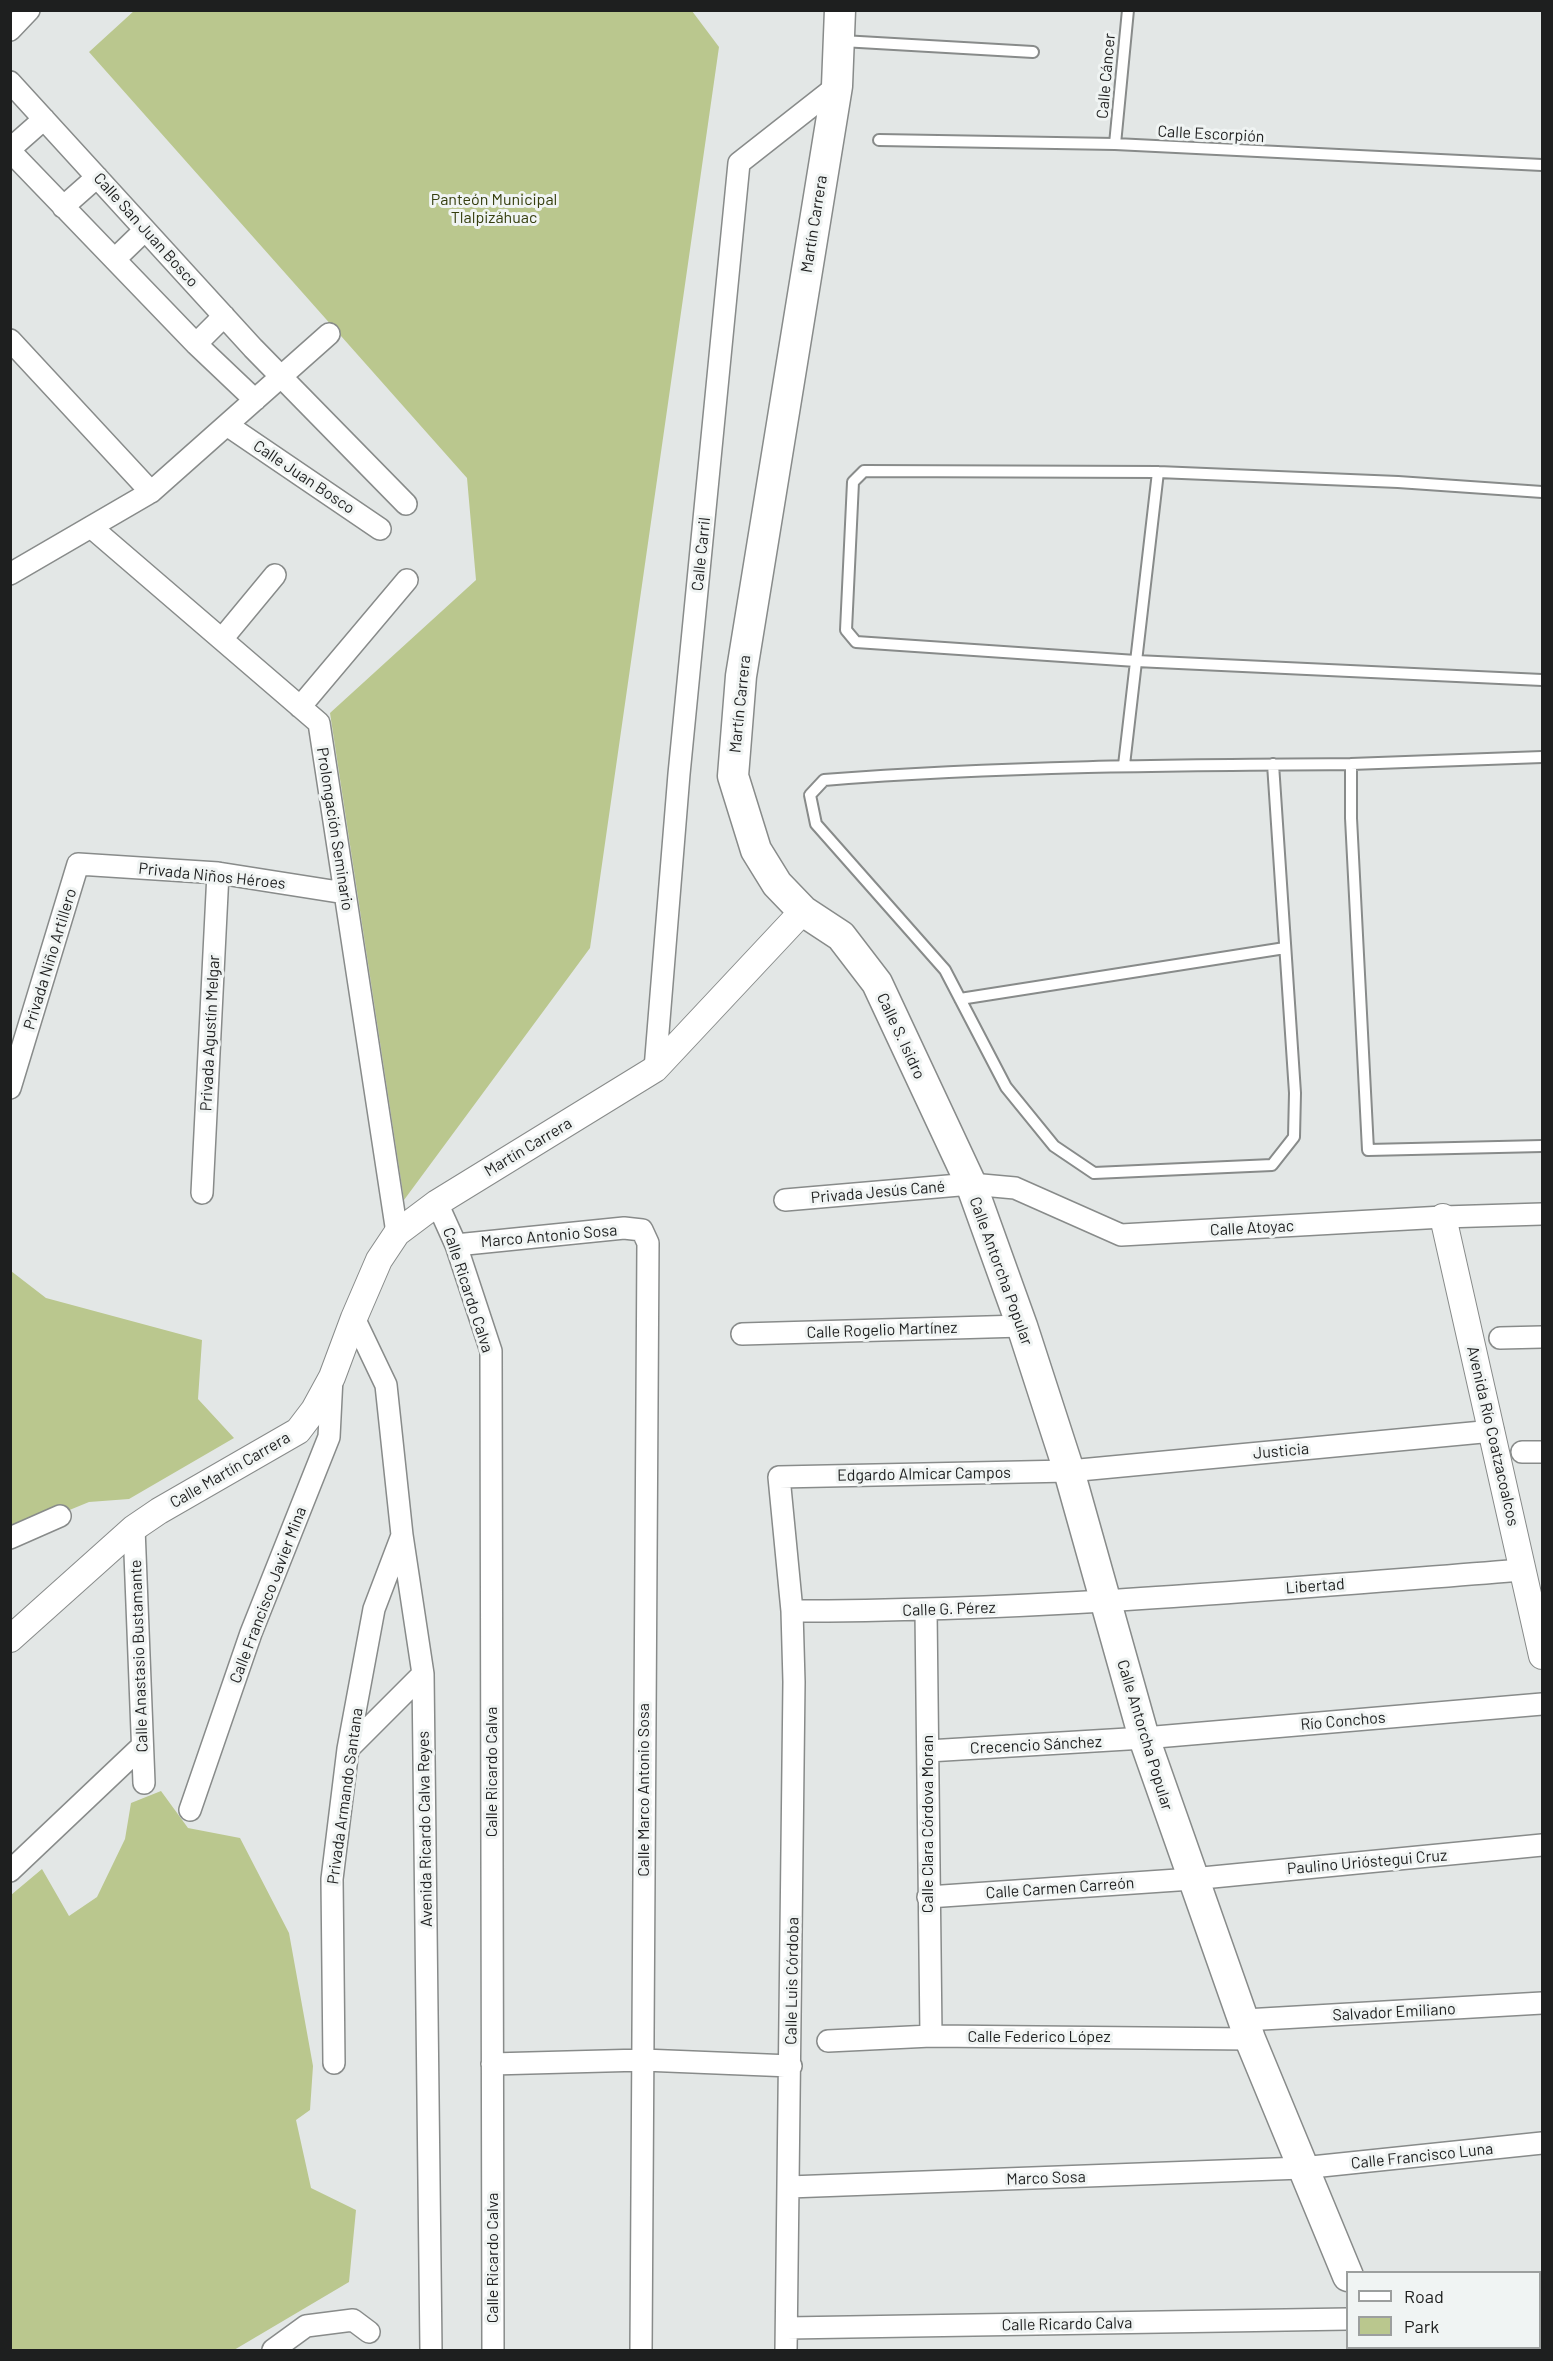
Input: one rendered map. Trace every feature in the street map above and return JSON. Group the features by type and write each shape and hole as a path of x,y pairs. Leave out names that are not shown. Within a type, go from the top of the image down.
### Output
{"main road":[{"name":"Martín Carrera","path":"803,911 777,884 756,850 733,776 741,676 837,86 840,10"},
{"name":"Calle S. Isidro","path":"803,911 841,936 877,983 970,1184"},
{"name":"Calle Antorcha Popular","path":"970,1184 1022,1326 1069,1471 1144,1738 1192,1879 1247,2030 1346,2274"}],"street":[{"path":"10,30 28,10"},
{"name":"Calle San Juan Bosco","path":"10,82 224,316 406,504"},
{"name":"Calle Carril","path":"655,1069 679,774 739,163 837,86"},
{"path":"44,119 10,150 196,344 255,400"},
{"path":"63,207 97,177"},
{"path":"115,259 146,230"},
{"path":"196,344 224,316"},
{"path":"10,574 151,492 329,334"},
{"path":"10,340 151,492"},
{"name":"Calle Juan Bosco","path":"227,425 380,529"},
{"name":"Prolongación Seminario","path":"91,527 319,723 397,1233"},
{"path":"222,639 274,575"},
{"path":"300,707 407,580"},
{"name":"Privada Niños Héroes","path":"78,864 218,873 345,893"},
{"name":"Privada Niño Artillero","path":"10,1088 78,864"},
{"name":"Privada Agustín Melgar","path":"202,1193 218,873"},
{"name":"Martín Carrera","path":"437,1203 655,1069 803,911"},
{"name":"Privada Jesús Cané","path":"785,1200 970,1184"},
{"name":"Calle Atoyac","path":"970,1184 1015,1188 1121,1235 1443,1217 1542,1214"},
{"name":"Calle Martín Carrera","path":"10,1639 134,1528 298,1431 314,1410 332,1377 379,1260 397,1233 437,1203"},
{"name":"Calle Ricardo Calva","path":"437,1203 456,1245 490,1351 493,2350"},
{"name":"Avenida Río Coatzacoalcos","path":"1443,1217 1542,1656"},
{"name":"Marco Antonio Sosa","path":"456,1245 624,1228 642,1230"},
{"name":"Calle Marco Antonio Sosa","path":"641,2350 648,1244 642,1230"},
{"name":"Avenida Ricardo Calva Reyes","path":"354,1318 386,1385 402,1535 423,1674 431,2350"},
{"name":"Calle Rogelio Martínez","path":"742,1334 1022,1326"},
{"path":"1500,1338 1542,1337"},
{"name":"Calle Francisco Javier Mina","path":"190,1810 251,1633 329,1437 332,1377"},
{"name":"Justicia","path":"1069,1471 1493,1431"},
{"name":"Edgardo Almicar Campos","path":"778,1477 1069,1471"},
{"name":"Calle Luis Córdoba","path":"778,1477 792,1611 795,1682 786,2350"},
{"path":"10,1538 60,1516"},
{"name":"Calle Anastasio Bustamante","path":"134,1528 144,1783"},
{"name":"Privada Armando Santana","path":"334,2063 332,1879 348,1749 374,1609 402,1535"},
{"name":"Libertad","path":"1106,1602 1523,1570"},
{"name":"Calle G. Pérez","path":"792,1611 926,1611 1106,1602"},
{"name":"Calle Clara Córdova Moran","path":"926,1611 931,2036"},
{"path":"348,1749 423,1674"},
{"name":"Río Conchos","path":"1144,1738 1542,1704"},
{"name":"Crecencio Sánchez","path":"928,1751 1144,1738"},
{"path":"10,1871 142,1746"},
{"name":"Paulino Urióstegui Cruz","path":"1192,1879 1542,1845"},
{"name":"Calle Carmen Carreón","path":"928,1897 1192,1879"},
{"name":"Salvador Emiliano","path":"1247,2030 1542,2003"},
{"name":"Calle Federico López","path":"828,2041 931,2036 1247,2030"},
{"path":"492,2064 643,2060 791,2066"},
{"name":"Calle Francisco Luna","path":"1302,2168 1542,2143"},
{"name":"Marco Sosa","path":"789,2187 1302,2168"},
{"path":"273,2350 306,2326 353,2319 369,2332"},
{"name":"Calle Ricardo Calva","path":"787,2328 1346,2319"}],"lane":[{"name":"Calle Cáncer","path":"1115,144 1128,10"},
{"path":"838,41 1033,52"},
{"name":"Calle Escorpión","path":"879,140 1115,144 1542,165"},
{"path":"1542,492 1398,482 1158,472 864,471 852,482 846,630 856,642 1136,661 1542,681"},
{"path":"1124,765 1158,472"},
{"path":"1273,764 1295,1093 1294,1137 1272,1165 1094,1173 1054,1146 1006,1087 945,970 816,824 810,795 824,780 936,771 1124,765 1273,764 1351,764 1542,757"},
{"path":"1351,764 1351,818 1368,1150 1542,1146"},
{"path":"960,999 1285,948"}],"green space":[{"name":"Panteón Municipal Tlalpizáhuac","path":"135,10 692,11 719,47 590,948 404,1200 330,713 476,580 467,478 89,52"},
{"path":"11,1271 46,1298 202,1340 198,1399 234,1438 129,1499 89,1502 11,1534"},
{"path":"161,1791 188,1828 240,1838 289,1933 313,2066 310,2110 296,2120 311,2188 356,2210 349,2282 234,2350 11,2350 11,1895 42,1869 69,1916 97,1897 125,1839 131,1803"}]}
